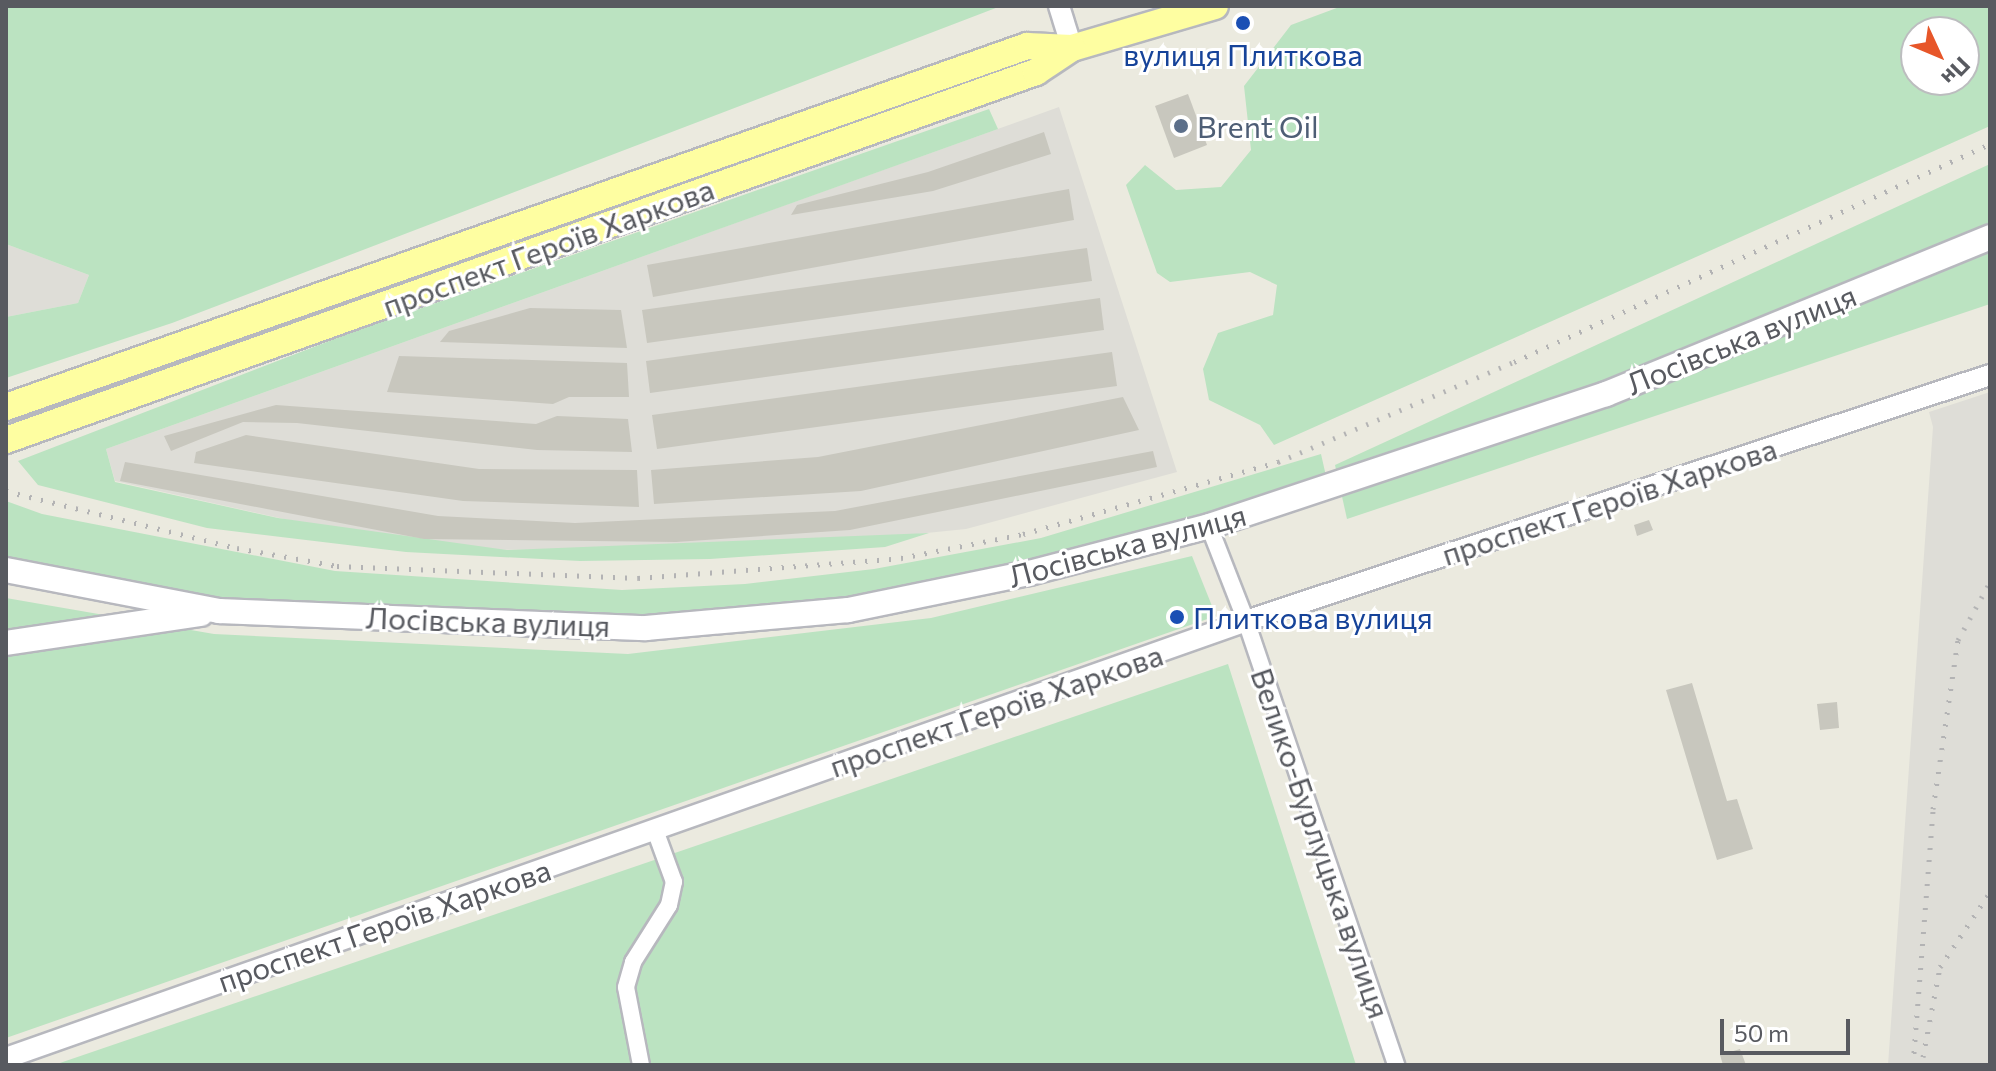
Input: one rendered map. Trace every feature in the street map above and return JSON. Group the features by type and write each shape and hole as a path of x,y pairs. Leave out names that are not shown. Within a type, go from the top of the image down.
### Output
{"main road":[{"name":"проспект Героїв Харкова","path":"6,440 1027,76 1072,48 1215,6"},
{"name":"проспект Героїв Харкова","path":"6,407 1027,46 1072,48"},
{"name":"Лосівська вулиця","path":"219,611 646,628 848,610 1029,573 1209,526 1606,394 1990,237"},
{"path":"6,570 219,611"},
{"path":"6,643 219,611"}],"street":[{"path":"1059,6 1072,48"},
{"name":"проспект Героїв Харкова","path":"6,1058 1246,621 1990,375"},
{"path":"1209,526 1246,621"},
{"name":"Велико-Бурлуцька вулиця","path":"1246,621 1396,1065"},
{"path":"641,1065 626,987 633,962 669,905 674,882 655,830"}],"shaded area":[{"path":"1059,107 1177,472 966,529 768,549 421,550 115,481 106,449"},
{"path":"6,244 89,275 78,303 6,317"},
{"path":"1990,392 1990,1065 1888,1065 1933,427 1929,412"}],"green space":[{"path":"6,6 1001,6 172,323 6,378 6,317 78,303 89,275 6,244"},
{"path":"1342,6 1990,6 1990,126 1274,445 1260,425 1209,400 1203,369 1218,333 1273,315 1277,285 1250,272 1170,282 1157,273 1126,185 1145,165 1176,190 1221,187 1251,150 1244,86 1291,25"},
{"path":"1022,59 1024,65 6,422 6,415"},
{"path":"989,109 998,129 106,449 115,482 278,518 507,550 929,533 885,547 710,559 580,561 406,552 207,528 38,485 18,461 350,333"},
{"path":"1990,164 1990,304 1347,519 1335,465"},
{"path":"1321,454 1326,476 1233,512 816,612 690,619 272,609 6,564 6,501 42,514 335,571 622,590 745,584 874,569 1041,538"},
{"path":"1192,556 1216,616 6,1038 6,598 214,634 628,654 931,618"},
{"path":"1228,664 1356,1065 54,1065"}],"building":[{"name":"Brent Oil","path":"1188,94 1207,145 1174,158 1155,106"},
{"path":"1044,132 1051,154 933,191 791,215 797,205 928,172"},
{"path":"1069,189 1074,220 653,297 647,265"},
{"path":"1087,248 1092,281 647,343 642,310"},
{"path":"1100,298 1104,330 650,393 646,361"},
{"path":"530,308 621,310 627,348 440,342 449,331"},
{"path":"1112,352 1117,386 657,449 652,415"},
{"path":"399,356 627,363 629,397 569,397 553,404 387,392"},
{"path":"1123,397 1139,430 861,491 654,504 651,470 818,457"},
{"path":"276,405 536,424 557,416 628,419 632,452 537,450 297,423 243,422 171,451 164,436"},
{"path":"246,435 479,469 637,470 639,507 463,501 194,463 196,452"},
{"path":"1153,451 1157,467 850,530 676,542 424,539 120,481 125,462 438,516 575,523 835,511"},
{"path":"1649,520 1653,530 1637,536 1634,525"},
{"path":"1692,683 1727,801 1737,799 1753,849 1717,860 1666,690"},
{"path":"1837,702 1839,728 1820,730 1817,704"},
{"path":"1740,1049 1746,1065 1723,1065 1720,1055"}],"railway":[{"path":"6,491 237,548 337,566 638,578 901,558 1023,534 1278,462 1514,362 1990,144"},
{"path":"1913,1065 1933,809 1958,640 1990,582"},
{"path":"1923,1057 1940,967 1990,892"}],"place":[{"name":"вулиця Плиткова","path":"1243,23"},
{"name":"Brent Oil","path":"1181,126"},
{"name":"Плиткова вулиця","path":"1177,617"}]}
